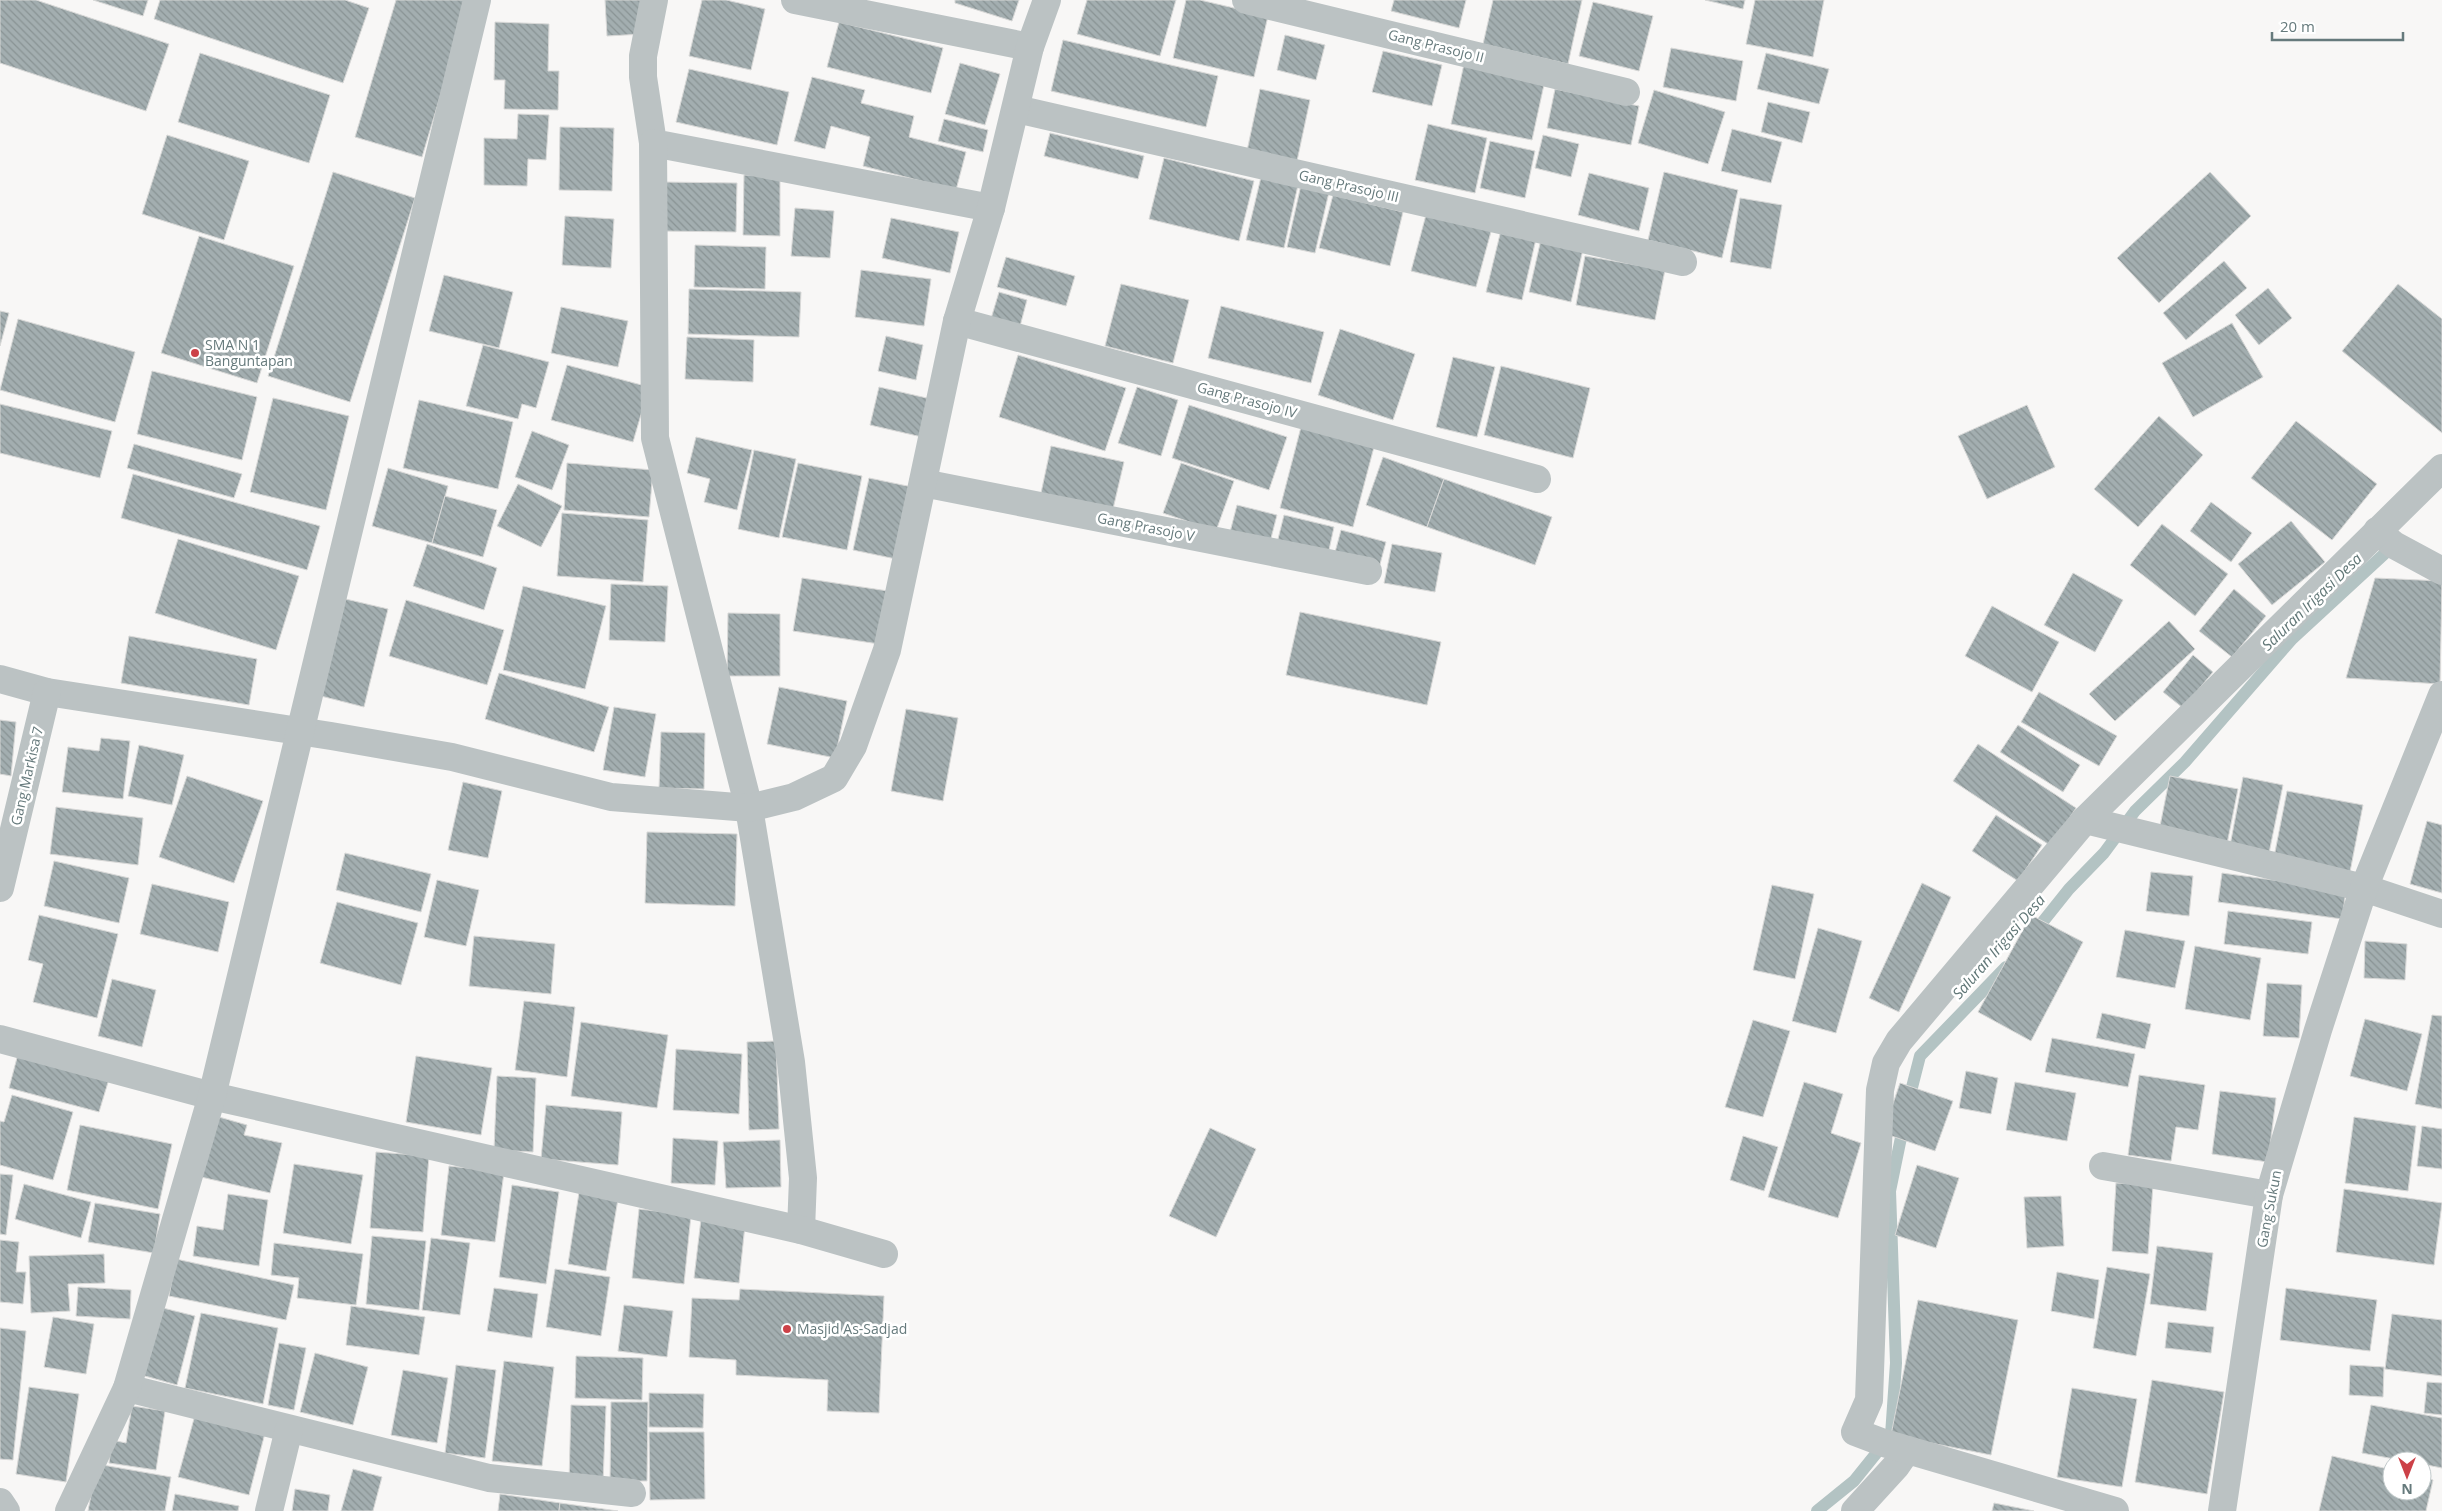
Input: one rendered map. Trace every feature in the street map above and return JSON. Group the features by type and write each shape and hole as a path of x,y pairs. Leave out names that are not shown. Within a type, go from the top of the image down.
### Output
{"street":[{"path":"69,1511 127,1388 212,1096 477,0"},
{"path":"654,0 643,56 643,77 653,142 655,438 749,808 791,1062 803,1178 801,1230"},
{"path":"795,0 1030,47"},
{"path":"0,679 47,692 452,757 611,796 749,808 794,796 834,778 853,746 887,650 957,321 991,208 1030,47 1047,0"},
{"name":"Gang Prasojo II","path":"1246,0 1626,92"},
{"name":"Gang Prasojo III","path":"1016,109 1683,262"},
{"path":"653,142 991,208"},
{"name":"Gang Prasojo IV","path":"957,321 1537,479"},
{"path":"2115,1511 1892,1445 1855,1432 1869,1400 1880,1090 1886,1063 1899,1041 2085,820 2442,468"},
{"name":"Gang Prasojo V","path":"924,483 1368,571"},
{"path":"2377,532 2394,545 2442,571"},
{"name":"Gang Markisa 7","path":"0,888 47,692"},
{"name":"Gang Sukun","path":"2222,1511 2269,1195 2318,1030 2364,888 2442,695"},
{"path":"2085,820 2364,888 2442,914"},
{"path":"0,1039 212,1096 801,1230 884,1254"},
{"path":"2103,1166 2269,1195"},
{"path":"127,1388 489,1478 632,1493"},
{"path":"269,1511 289,1429"},
{"path":"1855,1511 1896,1466 1892,1445"},
{"path":"0,1502 6,1511"}],"building":[{"path":"0,0 36,0 169,44 146,111 0,63"},
{"path":"93,0 148,0 143,16"},
{"path":"160,0 345,0 369,8 343,83 154,19"},
{"path":"396,0 469,0 422,157 355,137"},
{"path":"605,0 641,0 643,34 607,36"},
{"path":"702,0 726,0 765,9 751,70 689,56"},
{"path":"955,0 1019,0 1012,21 955,3"},
{"path":"1087,0 1176,0 1160,56 1077,34"},
{"path":"1186,0 1200,0 1268,16 1254,77 1173,58"},
{"path":"1394,0 1466,0 1459,28 1391,11"},
{"path":"1493,0 1582,0 1568,64 1483,44"},
{"path":"1705,0 1745,0 1743,9"},
{"path":"1755,0 1824,0 1813,57 1746,44"},
{"path":"1593,2 1653,16 1639,71 1579,56"},
{"path":"495,22 549,24 548,71 559,71 558,110 504,109 505,80 494,80"},
{"path":"839,22 943,48 931,93 827,67"},
{"path":"1285,35 1325,45 1316,80 1277,70"},
{"path":"1063,40 1218,76 1206,127 1051,91"},
{"path":"1671,48 1743,61 1736,101 1663,87"},
{"path":"1383,51 1442,65 1432,106 1372,92"},
{"path":"200,53 330,95 309,163 178,122"},
{"path":"1766,53 1829,69 1819,104 1757,89"},
{"path":"960,63 1000,74 985,125 945,114"},
{"path":"1464,64 1545,80 1532,140 1451,124"},
{"path":"689,69 789,92 777,145 676,122"},
{"path":"812,77 865,90 861,103 914,116 909,137 966,152 956,190 863,166 870,137 831,126 825,149 794,141"},
{"path":"1260,89 1310,100 1297,161 1247,151"},
{"path":"1555,89 1639,106 1631,145 1547,128"},
{"path":"1654,90 1725,112 1708,164 1638,143"},
{"path":"1768,102 1810,112 1802,143 1761,132"},
{"path":"518,114 549,115 546,160 528,159 527,186 484,185 484,138 517,139"},
{"path":"944,119 988,130 983,152 938,141"},
{"path":"1428,124 1487,138 1475,193 1415,180"},
{"path":"560,127 614,128 612,191 559,190"},
{"path":"1732,129 1782,142 1771,183 1721,171"},
{"path":"1050,133 1144,156 1138,179 1044,156"},
{"path":"167,135 249,161 224,240 142,214"},
{"path":"1543,135 1579,144 1571,177 1535,168"},
{"path":"1490,141 1535,151 1525,198 1480,188"},
{"path":"1164,158 1254,181 1239,241 1149,219"},
{"path":"333,172 415,198 350,402 268,376"},
{"path":"1664,172 1738,190 1722,258 1648,240"},
{"path":"2210,172 2251,216 2159,303 2117,258"},
{"path":"1589,173 1649,188 1639,231 1578,215"},
{"path":"744,175 780,176 780,236 743,235"},
{"path":"1261,177 1298,185 1284,248 1246,240"},
{"path":"662,182 737,183 736,232 661,231"},
{"path":"1301,185 1329,192 1315,253 1287,247"},
{"path":"1333,195 1403,212 1390,266 1319,248"},
{"path":"1740,198 1782,205 1771,269 1730,262"},
{"path":"795,208 834,211 830,258 791,256"},
{"path":"1427,211 1492,228 1476,287 1411,271"},
{"path":"565,216 614,219 611,268 562,265"},
{"path":"891,218 959,232 950,273 882,258"},
{"path":"1501,230 1536,239 1522,300 1486,292"},
{"path":"1542,235 1584,245 1571,302 1529,292"},
{"path":"199,236 294,266 257,383 161,353"},
{"path":"695,245 766,247 765,289 694,287"},
{"path":"1585,256 1665,270 1655,320 1576,305"},
{"path":"1006,257 1075,276 1066,306 997,287"},
{"path":"2224,261 2247,288 2186,340 2163,313"},
{"path":"861,270 931,279 924,326 855,317"},
{"path":"444,275 513,292 499,348 429,331"},
{"path":"1121,284 1189,300 1173,363 1105,346"},
{"path":"2398,284 2442,319 2442,433 2342,351"},
{"path":"2268,288 2292,318 2259,345 2235,315"},
{"path":"689,289 801,292 799,337 688,334"},
{"path":"999,292 1027,300 1019,330 990,322"},
{"path":"1221,306 1324,332 1311,383 1208,358"},
{"path":"561,307 628,321 618,367 551,353"},
{"path":"0,311 9,313 0,346"},
{"path":"18,319 135,352 115,422 0,390"},
{"path":"2232,323 2263,377 2193,417 2162,363"},
{"path":"1340,329 1415,354 1393,420 1318,395"},
{"path":"886,336 923,345 916,380 878,371"},
{"path":"687,337 754,340 753,382 685,379"},
{"path":"483,345 549,362 536,408 522,404 518,419 466,406"},
{"path":"1018,355 1126,388 1105,451 999,417"},
{"path":"1453,357 1495,367 1477,437 1436,427"},
{"path":"567,365 649,387 633,442 551,420"},
{"path":"1501,366 1590,388 1573,458 1484,435"},
{"path":"152,371 257,397 242,460 137,434"},
{"path":"879,387 931,399 922,437 870,425"},
{"path":"1137,387 1178,400 1161,456 1118,443"},
{"path":"273,398 349,416 326,510 250,492"},
{"path":"419,400 513,422 498,489 403,468"},
{"path":"0,404 112,431 100,478 0,453"},
{"path":"1189,405 1287,437 1269,490 1172,458"},
{"path":"2027,405 2055,467 1987,499 1958,436"},
{"path":"2159,416 2203,455 2138,527 2094,489"},
{"path":"2296,421 2377,484 2332,540 2251,478"},
{"path":"1301,427 1374,447 1353,527 1280,508"},
{"path":"532,431 569,445 552,490 515,477"},
{"path":"696,437 752,450 737,510 704,502 710,479 687,473"},
{"path":"134,444 242,474 234,498 127,468"},
{"path":"1051,446 1124,462 1113,509 1041,493"},
{"path":"754,450 796,459 779,538 738,529"},
{"path":"1383,457 1444,479 1427,527 1366,505"},
{"path":"567,463 653,470 649,517 564,510"},
{"path":"798,463 862,476 847,550 782,537"},
{"path":"1181,463 1234,481 1216,531 1163,513"},
{"path":"388,468 448,486 432,543 372,526"},
{"path":"133,474 320,526 307,570 121,518"},
{"path":"869,478 912,487 896,559 853,550"},
{"path":"1444,479 1552,517 1535,565 1427,527"},
{"path":"518,484 562,506 541,547 497,526"},
{"path":"445,496 497,510 483,557 432,543"},
{"path":"2211,502 2252,533 2231,562 2190,531"},
{"path":"1237,505 1277,515 1269,546 1229,536"},
{"path":"562,513 648,520 643,582 557,576"},
{"path":"1284,515 1334,527 1327,559 1276,547"},
{"path":"2291,521 2325,562 2272,605 2238,564"},
{"path":"2162,524 2228,574 2195,616 2130,565"},
{"path":"1341,530 1386,542 1379,568 1334,556"},
{"path":"178,539 299,576 276,650 155,613"},
{"path":"427,544 497,568 484,610 413,586"},
{"path":"1392,544 1442,553 1435,592 1384,583"},
{"path":"2073,573 2123,600 2095,652 2044,625"},
{"path":"802,578 888,591 879,644 793,631"},
{"path":"2375,578 2442,581 2440,684 2346,678"},
{"path":"611,584 668,586 665,642 609,640"},
{"path":"523,586 606,606 585,689 503,670"},
{"path":"2234,589 2266,616 2232,657 2199,631"},
{"path":"337,597 388,609 364,707 313,694"},
{"path":"406,600 504,630 487,685 389,656"},
{"path":"1992,606 2059,642 2032,692 1965,656"},
{"path":"1300,612 1441,642 1427,705 1286,675"},
{"path":"728,613 780,614 780,676 727,676"},
{"path":"2169,621 2195,649 2115,721 2089,694"},
{"path":"129,636 257,659 249,705 121,683"},
{"path":"2193,655 2213,672 2183,708 2163,692"},
{"path":"499,673 609,707 594,752 485,719"},
{"path":"779,687 847,701 835,758 767,744"},
{"path":"2039,692 2117,736 2099,766 2021,722"},
{"path":"614,707 656,714 645,777 603,770"},
{"path":"906,709 958,718 943,801 891,791"},
{"path":"0,720 16,722 11,776 0,774"},
{"path":"2018,725 2080,765 2063,792 2000,752"},
{"path":"661,732 705,733 704,789 659,788"},
{"path":"101,738 130,741 123,799 62,792 68,747 99,751"},
{"path":"1978,744 2076,808 2051,846 1953,781"},
{"path":"139,745 184,755 172,805 128,796"},
{"path":"187,776 263,801 234,883 159,857"},
{"path":"2170,776 2238,789 2227,844 2159,831"},
{"path":"2243,777 2283,785 2268,858 2229,851"},
{"path":"463,782 502,791 488,858 448,850"},
{"path":"2287,791 2363,805 2349,877 2273,862"},
{"path":"56,807 143,818 138,865 50,854"},
{"path":"1996,815 2042,845 2018,881 1972,851"},
{"path":"2427,821 2442,825 2442,893 2410,884"},
{"path":"647,832 737,834 735,906 645,903"},
{"path":"345,853 431,874 421,912 336,890"},
{"path":"54,861 129,878 119,923 44,906"},
{"path":"2151,872 2193,876 2189,916 2146,911"},
{"path":"2222,873 2346,890 2342,919 2218,902"},
{"path":"437,880 479,890 466,946 424,937"},
{"path":"1922,883 1951,897 1899,1012 1869,998"},
{"path":"152,884 229,902 218,952 140,934"},
{"path":"1772,885 1814,894 1795,979 1753,970"},
{"path":"337,902 418,923 401,985 320,963"},
{"path":"2228,911 2312,922 2308,954 2224,944"},
{"path":"39,915 118,934 97,1018 33,1002 43,964 28,960"},
{"path":"2031,915 2083,942 2031,1041 1978,1012"},
{"path":"1818,928 1862,941 1836,1033 1792,1021"},
{"path":"2125,930 2185,941 2175,988 2116,977"},
{"path":"474,936 555,944 551,994 469,986"},
{"path":"2365,941 2407,944 2405,980 2364,978"},
{"path":"2195,946 2261,958 2250,1020 2185,1009"},
{"path":"112,979 156,990 142,1047 98,1036"},
{"path":"2267,983 2302,985 2299,1038 2263,1036"},
{"path":"524,1001 575,1007 567,1077 515,1070"},
{"path":"2102,1013 2151,1024 2145,1049 2096,1038"},
{"path":"2432,1015 2442,1016 2442,1109 2415,1104"},
{"path":"2365,1019 2422,1034 2407,1091 2350,1076"},
{"path":"1753,1020 1790,1031 1763,1117 1725,1107"},
{"path":"581,1022 668,1035 657,1108 571,1096"},
{"path":"2052,1038 2135,1054 2128,1087 2045,1072"},
{"path":"776,1041 779,1129 749,1130 747,1042"},
{"path":"676,1049 742,1054 739,1114 673,1110"},
{"path":"18,1054 109,1079 99,1112 9,1088"},
{"path":"416,1056 492,1068 481,1135 406,1122"},
{"path":"1966,1071 1998,1078 1991,1114 1959,1108"},
{"path":"2139,1075 2205,1085 2198,1130 2176,1127 2171,1161 2128,1155"},
{"path":"497,1076 536,1078 533,1152 494,1150"},
{"path":"1804,1082 1843,1094 1831,1133 1861,1143 1838,1218 1768,1197"},
{"path":"2015,1082 2076,1093 2067,1141 2006,1130"},
{"path":"1900,1083 1953,1101 1935,1151 1883,1133"},
{"path":"2220,1091 2276,1098 2268,1162 2212,1154"},
{"path":"12,1095 73,1112 53,1180 0,1165 0,1121 4,1122"},
{"path":"546,1105 622,1112 618,1165 541,1159"},
{"path":"219,1117 247,1125 244,1135 282,1143 270,1193 201,1177"},
{"path":"2354,1117 2416,1126 2408,1191 2345,1183"},
{"path":"80,1125 172,1144 158,1209 67,1190"},
{"path":"2422,1126 2442,1129 2442,1169 2417,1166"},
{"path":"1210,1128 1256,1149 1216,1237 1169,1216"},
{"path":"1743,1136 1778,1147 1764,1191 1730,1180"},
{"path":"673,1138 718,1141 715,1185 671,1183"},
{"path":"780,1140 781,1187 726,1188 723,1142"},
{"path":"376,1152 429,1156 423,1232 370,1228"},
{"path":"294,1164 363,1175 351,1244 283,1233"},
{"path":"1917,1165 1959,1178 1936,1248 1895,1235"},
{"path":"449,1166 504,1172 495,1242 441,1235"},
{"path":"0,1174 13,1175 6,1235 0,1234"},
{"path":"2116,1183 2153,1185 2148,1254 2112,1251"},
{"path":"24,1184 91,1202 81,1238 15,1219"},
{"path":"512,1185 559,1192 546,1284 499,1277"},
{"path":"580,1186 619,1193 606,1271 568,1264"},
{"path":"2344,1189 2442,1203 2434,1265 2336,1252"},
{"path":"228,1194 268,1200 259,1266 193,1256 197,1226 223,1230"},
{"path":"2061,1196 2064,1246 2027,1248 2024,1197"},
{"path":"95,1203 160,1214 154,1253 88,1242"},
{"path":"639,1209 691,1215 684,1284 632,1278"},
{"path":"701,1219 745,1225 739,1283 694,1278"},
{"path":"372,1236 426,1241 419,1310 366,1304"},
{"path":"431,1238 470,1243 460,1315 422,1310"},
{"path":"0,1240 19,1242 16,1272 26,1272 23,1304 0,1302"},
{"path":"274,1243 363,1254 356,1305 297,1298 299,1278 271,1275"},
{"path":"2157,1246 2213,1253 2206,1311 2150,1304"},
{"path":"104,1254 105,1283 68,1284 70,1311 31,1313 29,1256"},
{"path":"176,1259 294,1285 286,1320 169,1296"},
{"path":"2107,1267 2150,1274 2136,1356 2093,1348"},
{"path":"555,1269 610,1277 601,1336 546,1327"},
{"path":"2057,1272 2099,1280 2094,1319 2051,1311"},
{"path":"78,1287 131,1290 130,1319 76,1316"},
{"path":"494,1288 538,1294 532,1338 487,1331"},
{"path":"2286,1288 2377,1300 2370,1351 2280,1340"},
{"name":"Masjid As-Sadjad","path":"740,1289 884,1296 879,1413 827,1411 828,1380 736,1375 736,1360 689,1357 692,1298 739,1300"},
{"path":"1918,1300 2018,1320 1991,1455 1891,1435"},
{"path":"624,1305 673,1311 667,1357 618,1351"},
{"path":"155,1306 195,1316 177,1385 138,1374"},
{"path":"351,1306 425,1317 419,1355 346,1345"},
{"path":"201,1313 278,1328 263,1404 185,1388"},
{"path":"2392,1314 2442,1320 2442,1376 2385,1369"},
{"path":"53,1317 94,1324 86,1374 44,1367"},
{"path":"2168,1322 2214,1327 2211,1353 2165,1348"},
{"path":"0,1328 26,1331 13,1460 0,1459"},
{"path":"279,1343 306,1348 294,1410 268,1405"},
{"path":"315,1353 368,1367 353,1425 300,1412"},
{"path":"576,1356 643,1358 642,1400 575,1398"},
{"path":"504,1361 554,1367 542,1466 492,1461"},
{"path":"456,1365 496,1370 485,1458 445,1453"},
{"path":"2350,1365 2384,1367 2383,1397 2349,1395"},
{"path":"403,1370 448,1378 437,1443 391,1435"},
{"path":"2152,1380 2224,1392 2207,1494 2135,1482"},
{"path":"2427,1382 2442,1383 2442,1415 2424,1413"},
{"path":"29,1387 79,1394 66,1482 16,1474"},
{"path":"2072,1388 2137,1399 2122,1487 2057,1477"},
{"path":"649,1393 704,1394 703,1428 649,1427"},
{"path":"611,1402 648,1402 647,1481 610,1481"},
{"path":"571,1405 606,1406 603,1482 569,1482"},
{"path":"2371,1405 2442,1418 2442,1468 2432,1466 2432,1451 2382,1451 2382,1457 2362,1453"},
{"path":"132,1406 165,1411 156,1470 109,1463 112,1440 126,1443"},
{"path":"195,1415 265,1433 249,1495 178,1477"},
{"path":"649,1432 704,1432 705,1499 650,1500"},
{"path":"2332,1456 2382,1468 2382,1501 2428,1501 2426,1511 2319,1511"},
{"path":"97,1464 171,1477 165,1511 88,1511"},
{"path":"353,1469 382,1477 373,1511 341,1511"},
{"path":"295,1489 330,1495 328,1511 292,1511"},
{"path":"175,1494 239,1506 238,1511 172,1511"},
{"path":"500,1494 560,1503 559,1511 498,1511"},
{"path":"560,1503 618,1511 559,1511"},
{"path":"1994,1503 2034,1511 1992,1511"}],"waterway":[{"name":"Saluran Irigasi Desa","path":"2033,934 2069,889 2104,853 2135,811 2185,762 2292,639 2394,545"},
{"name":"Saluran Irigasi Desa","path":"1908,1103 1920,1056 2006,967"},
{"name":"Saluran Irigasi Desa","path":"1817,1511 1854,1481 1891,1435 1896,1363 1890,1191 1904,1123"}],"place":[{"name":"SMA N 1 Banguntapan","path":"195,353"},
{"name":"Masjid As-Sadjad","path":"787,1329"}]}
